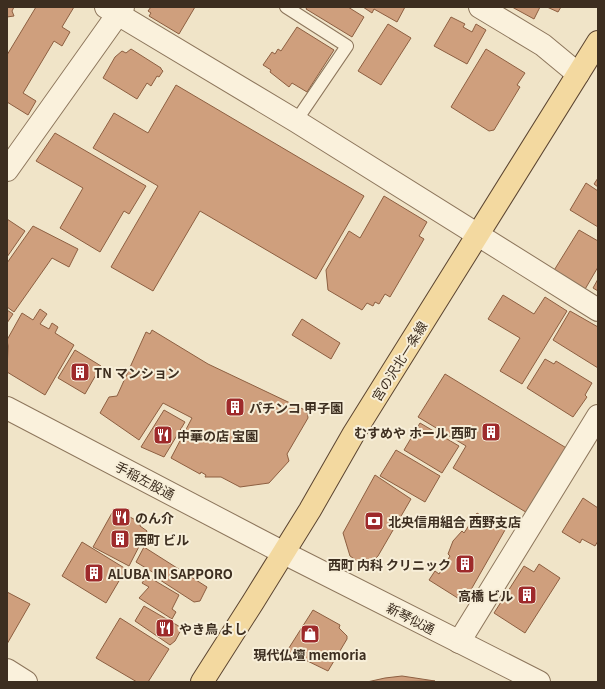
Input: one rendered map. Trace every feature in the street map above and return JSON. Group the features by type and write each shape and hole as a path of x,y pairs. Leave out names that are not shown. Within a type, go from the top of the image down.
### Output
{"main road":[{"name":"宮の沢北一条線","path":"202,682 284,553 354,433 598,42"}],"street":[{"path":"480,7 543,45 578,74"},
{"path":"7,170 116,9 598,310"},
{"name":"手稲左股通","path":"7,408 284,553"},
{"path":"459,642 598,416"},
{"name":"新琴似通","path":"284,553 539,682"},
{"path":"7,670 26,682"}],"lane":[{"path":"286,7 347,46 296,121"}],"building":[{"path":"7,7 14,7 12,11 14,16 7,17"},
{"path":"36,7 74,7 62,27 70,32 62,46 54,41 23,93 36,101 28,115 7,102 7,55"},
{"path":"151,7 195,7 179,34 149,16 151,13 148,11"},
{"path":"307,7 348,7 364,17 352,37 306,9"},
{"path":"363,7 405,7 397,22 374,9 372,13"},
{"path":"512,7 540,7 534,19"},
{"path":"547,7 561,7 558,12"},
{"path":"451,17 465,24 463,27 472,32 476,24 486,30 467,64 434,46"},
{"path":"388,24 411,38 381,85 358,71"},
{"path":"297,27 334,50 307,92 292,83 289,87 270,72 271,70 263,65 272,52 275,54 278,49 281,51"},
{"path":"131,49 161,68 163,71 159,77 157,76 151,86 147,83 137,99 103,78 115,57 122,51 126,53"},
{"path":"486,49 525,73 517,85 520,87 494,130 489,131 451,107"},
{"path":"176,85 364,196 316,279 200,211 153,291 111,267 158,186 93,148 114,113 148,133"},
{"path":"55,133 146,186 129,214 124,211 100,252 60,228 83,188 36,161"},
{"path":"598,178 598,187 594,184"},
{"path":"586,183 598,191 598,227 570,210"},
{"path":"384,196 427,222 419,236 424,239 390,297 385,294 379,304 375,302 373,306 367,303 362,310 328,290 326,270 349,231 360,238"},
{"path":"7,219 25,231 7,257"},
{"path":"33,226 78,249 69,267 52,258 14,312 7,307 7,263"},
{"path":"579,230 598,241 598,267 584,291 553,272"},
{"path":"598,279 598,291 593,288"},
{"path":"503,295 534,314 545,297 567,311 522,384 500,371 520,338 488,319"},
{"path":"40,309 47,314 40,324 49,329 52,323 58,327 55,333 74,345 45,395 7,372 7,340 22,313 33,320"},
{"path":"7,310 13,314 7,323"},
{"path":"570,311 598,327 598,368 553,340"},
{"path":"302,319 340,343 331,359 292,335"},
{"name":"パチンコ 甲子園","path":"152,330 208,364 307,411 308,418 287,454 289,461 269,483 240,487 221,477 205,477 206,475 201,472 200,474 171,458 192,418 163,403 139,440 100,413 109,397 117,396 146,332 150,334"},
{"name":"TN マンション","path":"75,350 101,366 85,394 58,378"},
{"path":"545,359 554,364 556,361 592,383 585,395 587,397 573,417 527,388"},
{"name":"むすめや ホール 西町","path":"445,374 568,449 529,514 453,468 466,446 418,417"},
{"name":"中華の店 宝園","path":"164,410 185,422 164,457 141,447"},
{"path":"420,423 459,446 442,473 404,450"},
{"path":"396,450 440,476 425,502 380,476"},
{"name":"北央信用組合 西野支店","path":"375,475 411,499 378,556 366,567 350,556 343,533"},
{"path":"583,498 598,508 598,541 595,546 582,539 580,543 562,532"},
{"name":"西町 ビル","path":"117,510 141,523 140,526 147,531 129,566 93,547 112,513 115,514"},
{"name":"西町 内科 クリニック","path":"477,513 505,530 464,602 429,580 435,571 439,574 450,556 448,554 453,541 462,531 464,533"},
{"name":"ALUBA IN SAPPORO","path":"82,542 126,569 106,603 62,576"},
{"path":"144,547 207,587 200,601 194,602 157,578 159,576 136,562"},
{"name":"高橋 ビル","path":"539,564 560,578 525,633 494,613 524,566 534,572"},
{"path":"147,576 179,595 172,609 176,612 172,619 139,598 149,587 142,583"},
{"path":"7,592 30,604 7,644"},
{"path":"144,606 182,628 175,641 170,645 135,621"},
{"path":"313,610 340,625 339,628 347,636 347,639 328,671 287,651"},
{"path":"120,618 169,649 148,682 137,682 96,658"},
{"path":"402,676 435,681 367,682 385,678"}],"place":[{"name":"TN マンション","path":"80,372"},
{"name":"パチンコ 甲子園","path":"235,407"},
{"name":"むすめや ホール 西町","path":"491,432"},
{"name":"中華の店 宝園","path":"163,435"},
{"name":"のん介","path":"121,517"},
{"name":"北央信用組合 西野支店","path":"374,521"},
{"name":"西町 ビル","path":"120,539"},
{"name":"西町 内科 クリニック","path":"465,564"},
{"name":"ALUBA IN SAPPORO","path":"94,573"},
{"name":"高橋 ビル","path":"527,595"},
{"name":"やき鳥 よし","path":"165,628"},
{"name":"現代仏壇 memoria","path":"310,634"}]}
